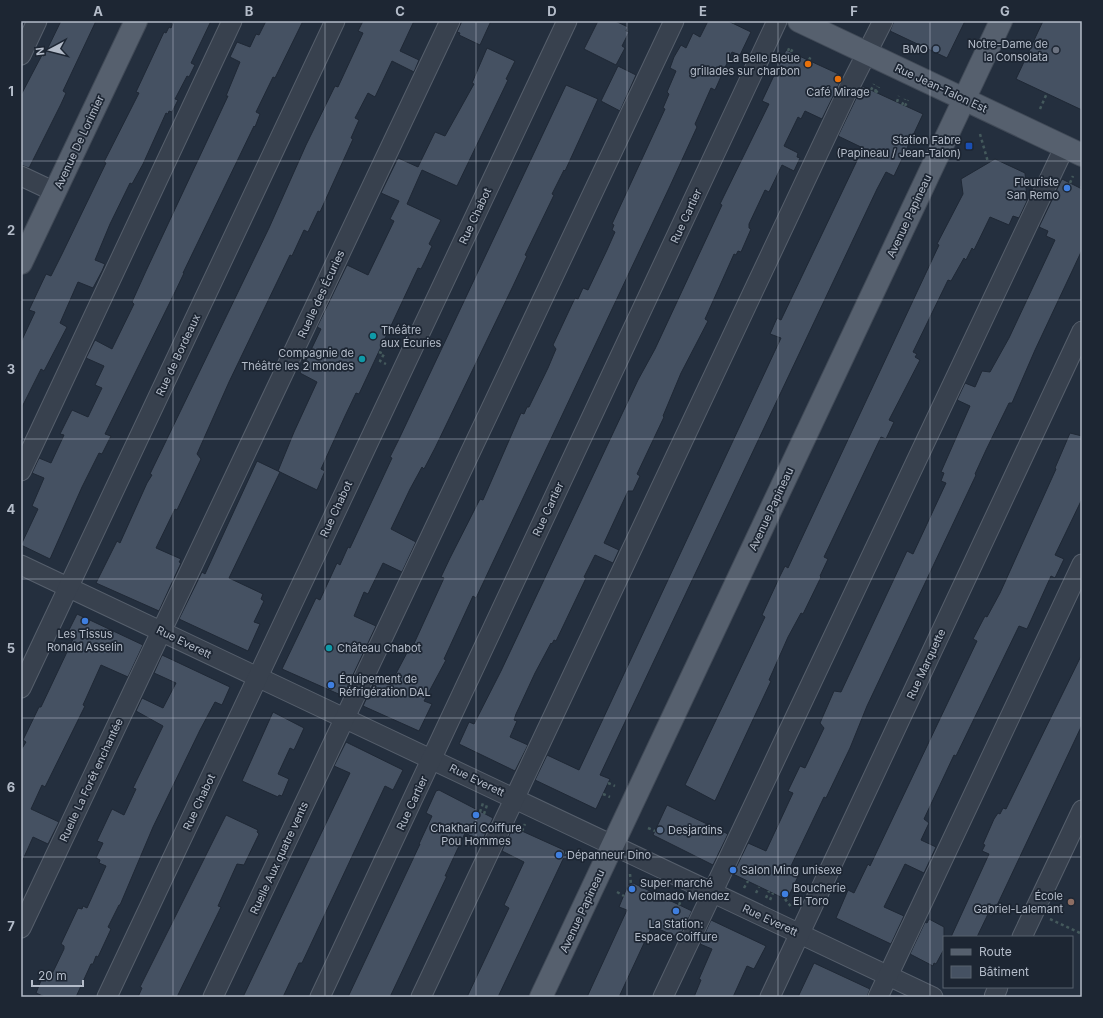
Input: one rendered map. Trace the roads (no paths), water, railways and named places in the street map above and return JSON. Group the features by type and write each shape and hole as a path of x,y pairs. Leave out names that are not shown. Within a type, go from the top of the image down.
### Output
{"main road":[{"name":"Avenue De Lorimier","path":"21,263 136,21"},
{"name":"Rue Jean-Talon Est","path":"799,21 1073,151"},
{"name":"Avenue Papineau","path":"541,997 1001,21"}],"street":[{"path":"21,56 37,21"},
{"path":"21,471 232,21"},
{"name":"Rue de Bordeaux","path":"21,688 335,21"},
{"name":"Ruelle des Écuries","path":"162,631 450,21"},
{"name":"Rue Chabot","path":"107,997 567,21"},
{"name":"Rue Cartier","path":"320,997 777,21"},
{"path":"421,997 866,53 883,21"},
{"name":"Ruelle Aux quatre vents","path":"213,997 671,22"},
{"path":"663,997 712,893 1073,151"},
{"path":"21,176 55,192"},
{"name":"Rue Marquette","path":"770,997 1082,331"},
{"path":"878,997 1082,564"},
{"name":"Rue Everett","path":"21,565 933,997"},
{"name":"Ruelle La Forêt enchantée","path":"21,928 162,631"},
{"path":"1022,936 1082,810"}],"place":[{"name":"BMO","path":"936,49"},
{"name":"Notre-Dame de la Consolata","path":"1056,50"},
{"name":"La Belle Bleue grillades sur charbon","path":"808,64"},
{"name":"Café Mirage","path":"838,79"},
{"name":"Station Fabre (Papineau / Jean-Talon)","path":"969,146"},
{"name":"Fleuriste San Remo","path":"1067,188"},
{"name":"Théâtre aux Écuries","path":"373,336"},
{"name":"Compagnie de Théâtre les 2 mondes","path":"362,359"},
{"name":"Les Tissus Ronald Asselin","path":"85,621"},
{"name":"Château Chabot","path":"329,648"},
{"name":"Équipement de Réfrigération DAL","path":"331,685"},
{"name":"Chakhari Coiffure Pou Hommes","path":"476,815"},
{"name":"Desjardins","path":"660,830"},
{"name":"Dépanneur Dino","path":"559,855"},
{"name":"Salon Ming unisexe","path":"733,870"},
{"name":"Super marché colmado Mendez","path":"632,889"},
{"name":"Boucherie El Toro","path":"785,894"},
{"name":"École Gabriel-Lalemant","path":"1071,902"},
{"name":"La Station: Espace Coiffure","path":"676,911"}]}
